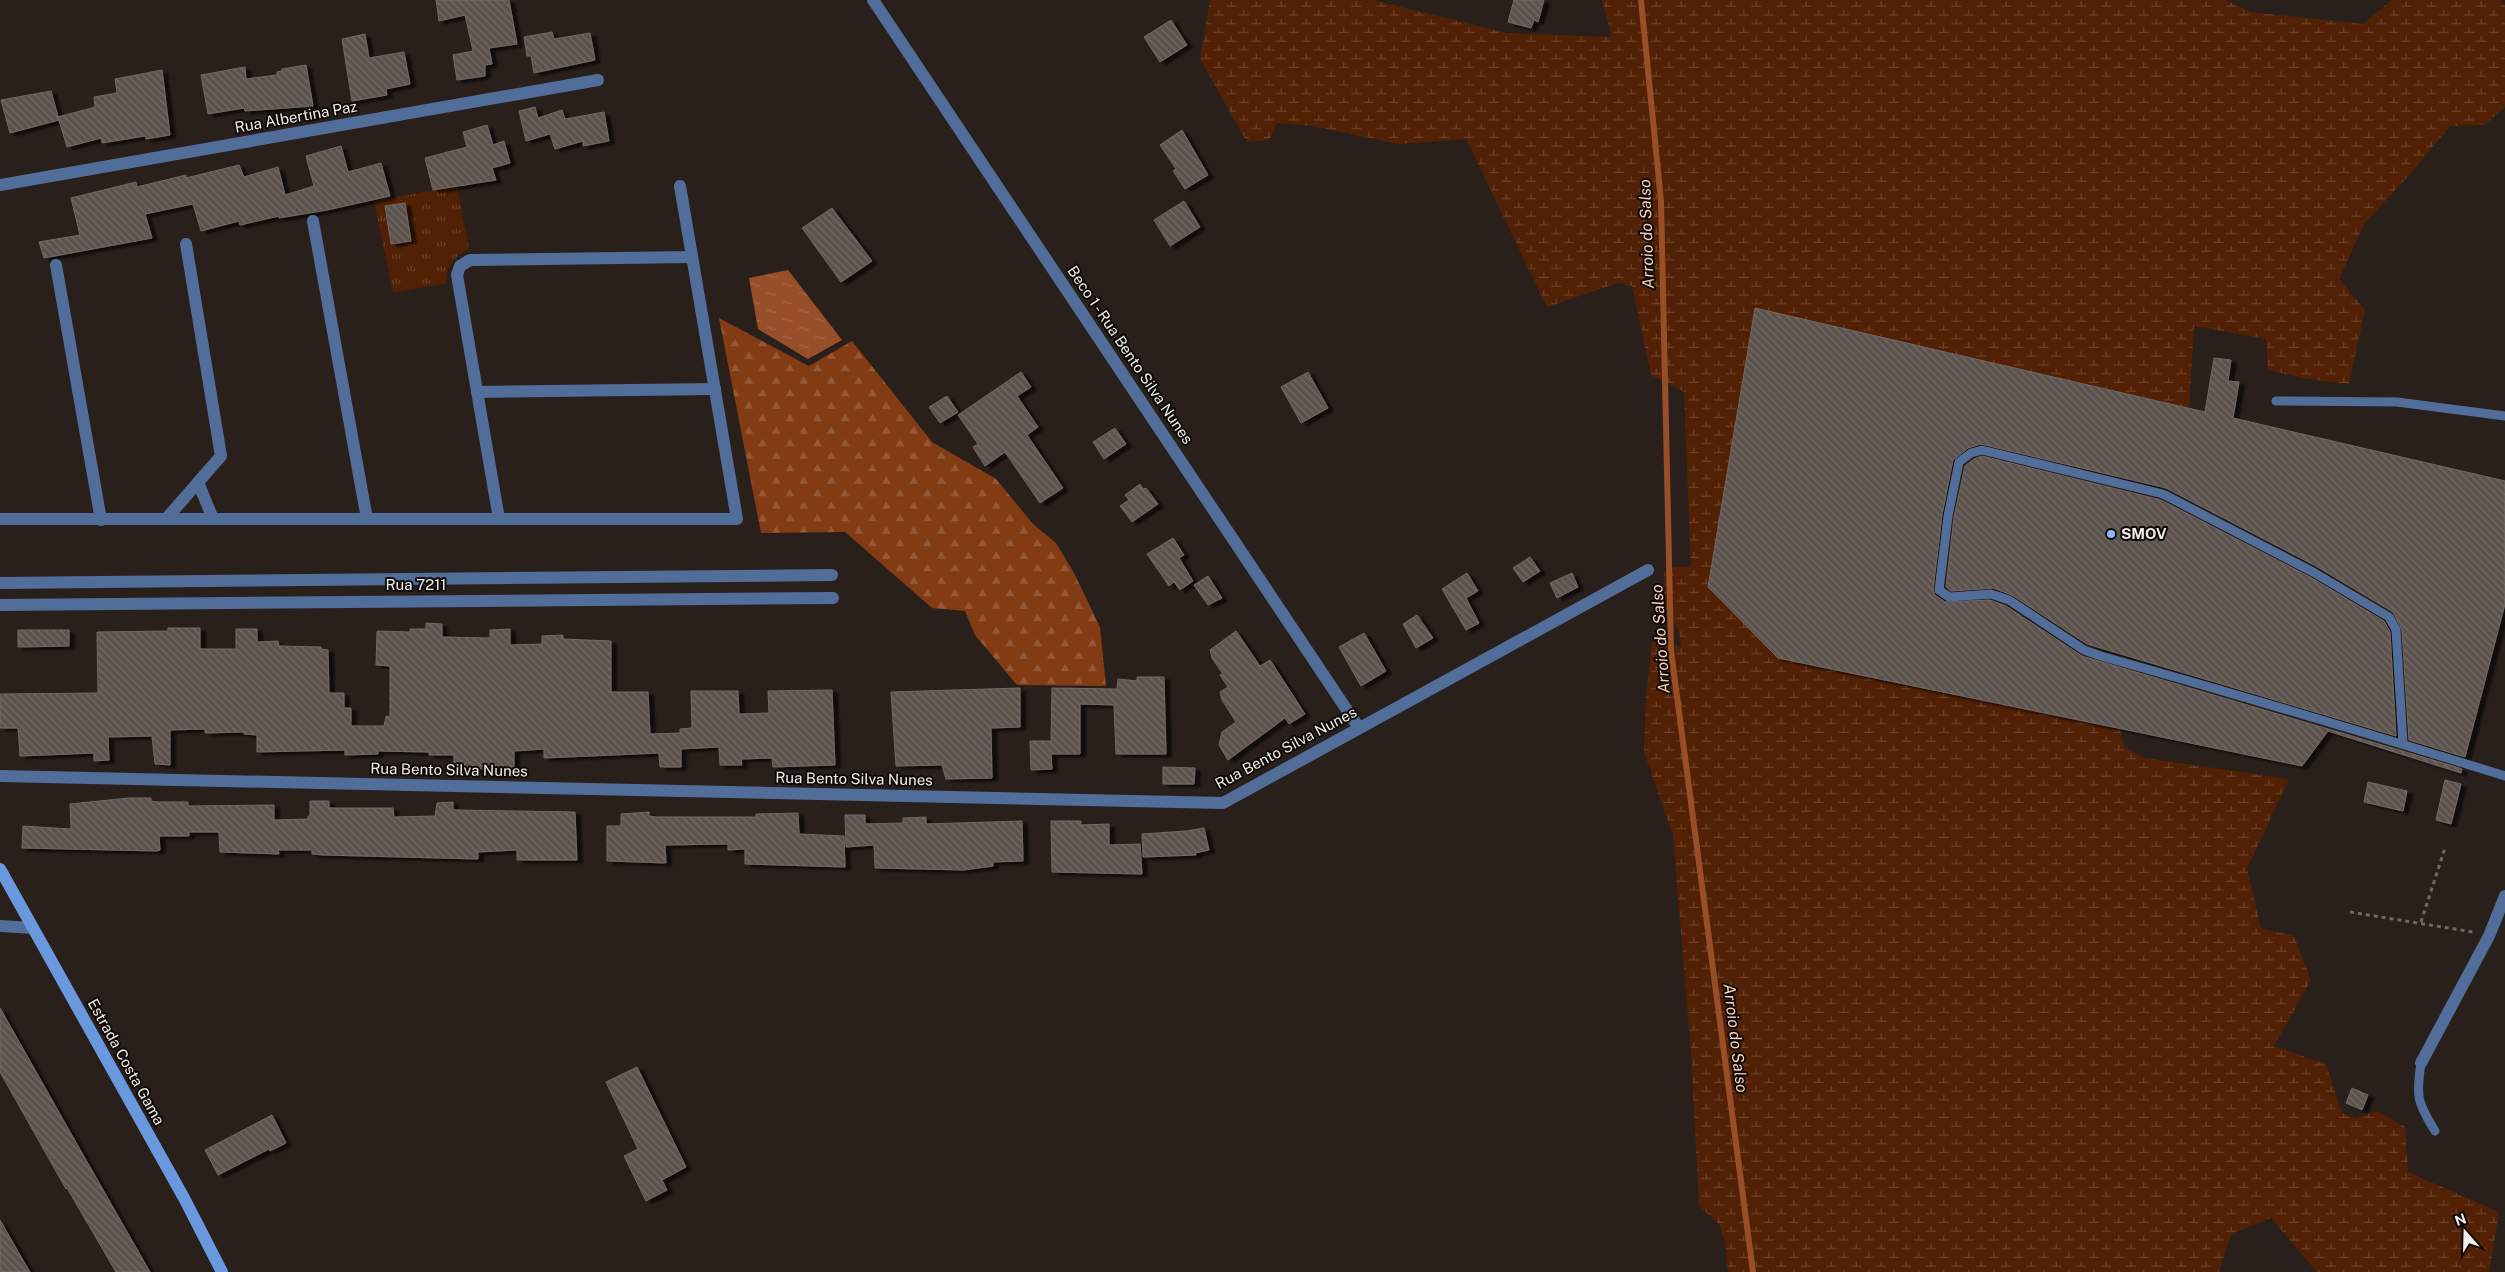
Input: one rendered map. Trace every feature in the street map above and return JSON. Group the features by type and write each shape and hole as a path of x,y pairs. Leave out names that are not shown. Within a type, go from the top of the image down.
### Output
{"main road":[{"name":"Estrada Costa Gama","path":"0,869 184,1198 222,1272"}],"street":[{"name":"Beco 1 - Rua Bento Silva Nunes","path":"874,0 1359,728"},
{"name":"Rua Albertina Paz","path":"0,186 598,80"},
{"path":"0,520 736,519 680,186"},
{"path":"313,221 367,519"},
{"path":"166,519 221,456 186,244"},
{"path":"499,519 457,275 460,266 470,260 692,256"},
{"path":"56,265 101,520"},
{"path":"477,392 714,389"},
{"path":"198,482 213,519"},
{"name":"Rua Bento Silva Nunes","path":"0,776 1223,803 1648,570"},
{"path":"0,583 832,575"},
{"name":"Rua 7211","path":"0,605 833,598"},
{"path":"2421,1062 2489,936 2505,896"},
{"path":"0,926 34,928"}],"lane":[{"path":"2276,401 2397,402 2505,416"},
{"path":"2403,744 2396,630 2389,617 2313,572 2164,494 1982,450 1971,453 1959,462 1948,516 1939,590 1949,597 1991,594 2009,600 2084,650 2505,776"},
{"path":"2421,1062 2417,1090 2425,1114 2436,1131"}],"path":[{"path":"2421,922 2445,848"},
{"path":"2350,912 2421,922 2489,936"}],"green space":[{"path":"1210,0 1373,0 1507,33 1612,37 1602,0 2226,0 2251,12 2363,24 2392,0 2500,0 2505,5 2505,107 2484,125 2450,126 2412,172 2364,224 2339,279 2365,310 2349,384 2307,379 2268,370 2266,339 2194,326 2189,408 1755,308 1708,587 1778,658 2120,729 2124,747 2145,758 2289,779 2247,869 2261,928 2294,936 2311,980 2274,1046 2326,1064 2342,1113 2356,1118 2378,1111 2405,1127 2408,1172 2499,1212 2489,1272 2317,1272 2271,1218 2231,1234 2219,1272 1728,1272 1725,1242 1719,1224 1699,1206 1691,1052 1673,836 1644,752 1646,696 1652,642 1667,641 1681,648 1679,632 1666,609 1664,571 1676,567 1691,567 1684,392 1651,375 1632,286 1618,283 1547,307 1466,139 1398,144 1312,126 1277,123 1269,140 1247,142 1200,59"},
{"path":"457,186 469,249 459,255 449,267 447,283 393,293 374,201"},
{"path":"719,318 809,366 852,341 932,442 996,479 1033,524 1056,543 1074,573 1100,627 1106,686 1017,685 975,635 965,611 932,608 845,532 761,533"}],"water":[{"path":"788,270 842,340 808,359 758,329 749,278"}],"building":[{"path":"436,0 509,0 517,44 489,48 492,64 485,65 485,76 457,80 453,55 473,51 465,15 439,21"},
{"path":"1514,0 1544,0 1538,22 1534,20 1531,28 1508,22"},
{"path":"1171,20 1187,45 1160,62 1144,37"},
{"path":"552,32 554,39 590,33 595,60 534,73 531,56 527,56 524,37"},
{"path":"365,34 369,58 404,52 410,84 386,89 387,95 352,101 342,39"},
{"path":"306,65 313,106 245,111 244,108 208,114 201,75 245,67 246,79 277,75 277,72 282,71 282,69"},
{"path":"162,70 170,135 146,139 145,136 102,143 101,138 67,147 58,117 95,107 94,97 117,93 115,79"},
{"path":"51,91 59,120 10,133 1,100"},
{"path":"535,107 538,118 562,110 565,119 604,112 609,141 583,146 583,141 555,149 550,134 526,141 519,111"},
{"path":"487,125 493,145 504,141 510,163 492,168 496,180 433,190 425,158 467,147 463,132"},
{"path":"1182,130 1208,175 1185,189 1173,171 1176,169 1160,145"},
{"path":"341,146 348,172 381,163 390,196 327,210 279,218 279,216 240,225 239,221 201,231 193,204 145,214 152,238 44,258 39,242 80,235 71,198 136,182 137,187 186,175 186,178 239,165 244,177 278,167 285,195 314,186 306,156"},
{"path":"1184,201 1200,227 1170,246 1154,220"},
{"path":"405,203 411,241 391,244 385,206"},
{"path":"832,208 872,261 841,282 802,228"},
{"name":"SMOV","path":"1755,308 2205,412 2214,358 2231,360 2228,381 2239,382 2233,418 2505,481 2505,604 2465,757 2409,740 2402,630 2393,612 2316,566 2166,488 1981,444 1968,448 1953,460 1942,515 1933,590 1935,595 1945,602 1990,600 2006,606 2082,656 2453,766 2462,769 2461,773 2328,731 2302,766 1778,658 1708,587"},
{"path":"1021,372 1031,387 1017,396 1038,427 1027,435 1063,488 1040,503 1005,452 985,466 973,447 978,444 958,415"},
{"path":"1308,372 1328,408 1301,423 1281,387"},
{"path":"947,396 958,412 940,423 929,407"},
{"path":"1115,428 1126,444 1104,459 1093,442"},
{"path":"1982,456 2161,500 2310,577 2384,621 2390,632 2396,736 2087,644 2012,595 1993,588 1951,591 1946,587 1954,517 1965,466"},
{"path":"1140,484 1143,489 1146,488 1158,504 1132,522 1120,506 1129,500 1125,495"},
{"path":"1173,538 1184,555 1179,558 1193,581 1180,590 1174,582 1169,586 1147,554"},
{"path":"1530,557 1540,571 1523,582 1513,568"},
{"path":"1467,573 1478,591 1466,598 1479,623 1466,630 1442,589"},
{"path":"1572,573 1578,587 1557,598 1550,583"},
{"path":"1208,576 1222,598 1208,605 1194,585"},
{"path":"1417,615 1433,638 1416,648 1403,624"},
{"path":"426,623 442,624 442,637 490,638 490,630 510,629 510,645 542,644 542,636 563,635 563,639 611,641 611,692 648,692 650,734 680,733 680,729 692,728 691,691 738,691 739,714 769,713 768,691 832,690 835,765 773,767 772,758 741,759 742,765 720,765 719,747 681,749 681,767 660,767 659,753 544,758 544,749 514,751 514,770 454,768 454,755 429,755 429,752 378,751 378,754 345,755 345,750 257,752 257,735 244,734 244,732 205,733 205,729 170,730 170,765 155,764 152,736 108,737 109,760 94,761 94,753 20,756 18,728 0,728 0,694 98,693 97,632 168,631 168,628 200,628 200,649 236,649 236,629 257,629 257,642 278,641 279,646 321,647 321,649 328,650 329,693 344,693 344,708 351,708 351,726 384,726 386,716 390,717 390,666 376,665 377,631 410,632 410,629 426,629"},
{"path":"18,630 69,630 69,646 18,647"},
{"path":"1236,631 1260,666 1270,660 1305,714 1289,724 1285,718 1228,760 1219,745 1222,732 1236,722 1222,700 1220,692 1228,687 1220,675 1223,674 1212,658 1210,650"},
{"path":"1364,633 1386,671 1361,686 1339,647"},
{"path":"1137,677 1164,677 1166,754 1116,754 1114,705 1080,704 1080,754 1051,754 1052,769 1031,770 1030,741 1051,741 1052,688 1117,689 1118,679 1137,681"},
{"path":"1020,688 1020,727 991,728 992,778 946,779 942,765 896,766 891,692"},
{"path":"1163,767 1195,768 1194,784 1163,784"},
{"path":"2445,780 2461,784 2451,824 2436,820"},
{"path":"2368,782 2407,791 2403,811 2364,802"},
{"path":"129,798 151,798 151,801 158,802 188,802 188,806 274,805 274,820 308,819 308,816 310,816 310,801 329,801 329,808 393,808 394,817 435,816 437,803 453,802 453,809 456,810 575,812 577,860 517,860 517,850 478,852 478,859 323,855 312,854 312,850 278,850 279,854 220,852 219,832 189,832 189,836 159,836 160,850 157,851 22,848 23,826 71,829 70,804"},
{"path":"649,812 649,816 656,817 756,817 756,814 798,813 799,834 844,836 845,867 745,864 745,849 728,850 728,844 665,845 666,863 607,861 607,826 621,826 621,814"},
{"path":"845,815 865,815 865,824 903,823 903,818 926,817 926,824 1022,821 1023,861 993,862 993,866 964,870 875,868 874,845 846,847"},
{"path":"1051,821 1081,821 1081,825 1109,824 1109,845 1140,844 1142,874 1052,872"},
{"path":"1204,828 1209,850 1195,853 1196,855 1143,857 1142,834"},
{"path":"0,1008 150,1272 116,1272 66,1189 0,1072"},
{"path":"637,1067 686,1167 662,1180 667,1190 646,1201 624,1156 638,1149 606,1082"},
{"path":"2352,1088 2368,1095 2362,1110 2346,1103"},
{"path":"272,1115 286,1143 270,1151 269,1149 218,1175 205,1150"},
{"path":"0,1220 20,1255 30,1272 0,1272"}],"waterway":[{"name":"Arroio do Salso","path":"1641,0 1661,201 1671,651 1753,1272"}],"place":[{"name":"SMOV","path":"2111,534"}]}
